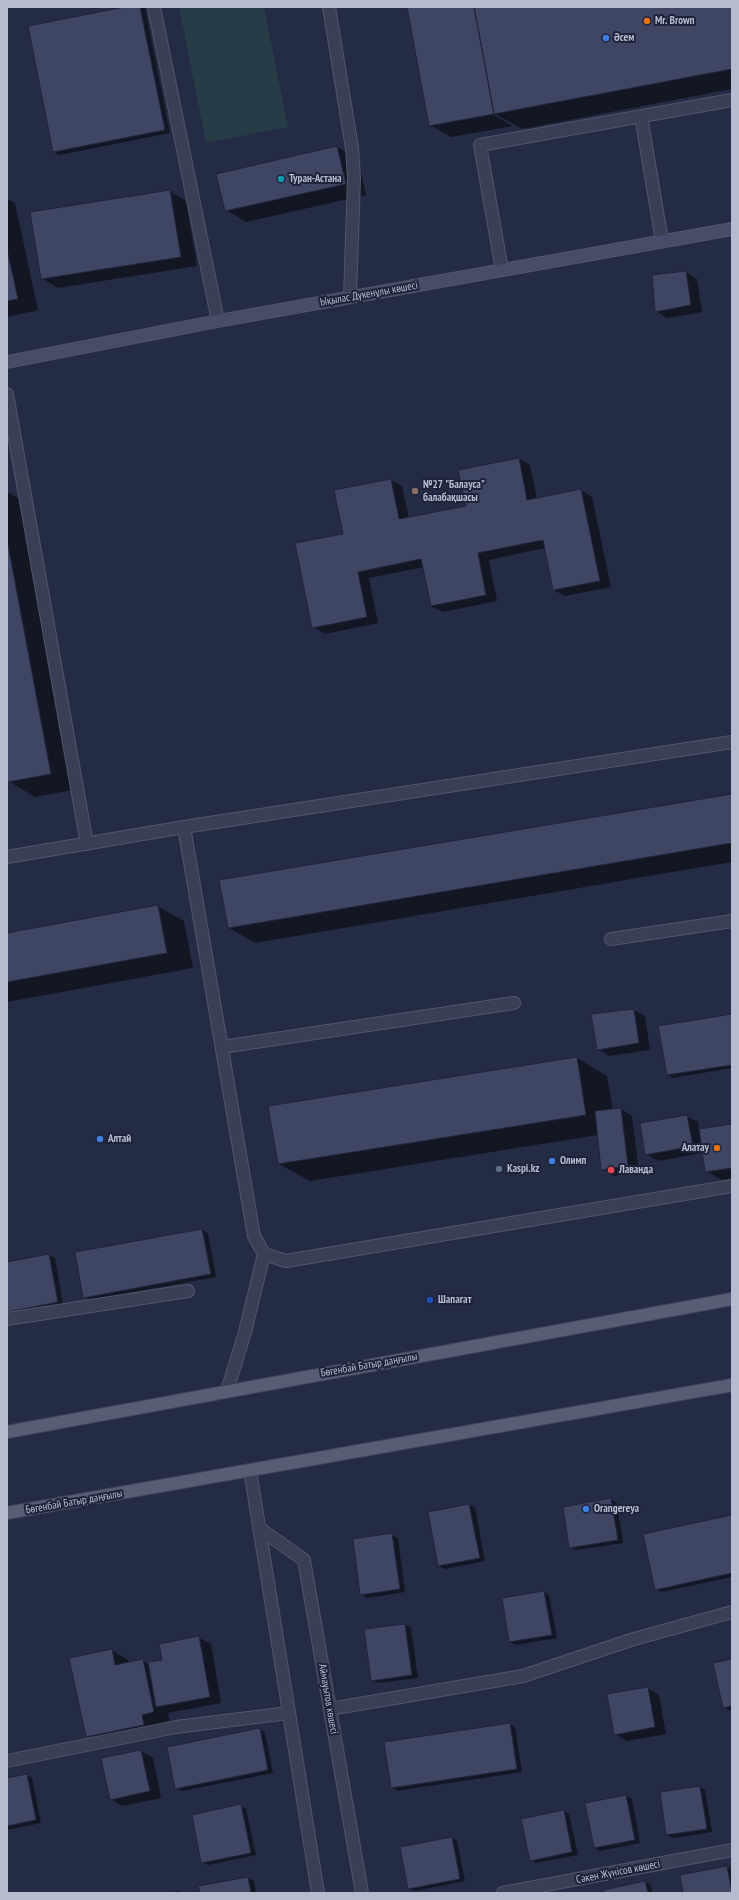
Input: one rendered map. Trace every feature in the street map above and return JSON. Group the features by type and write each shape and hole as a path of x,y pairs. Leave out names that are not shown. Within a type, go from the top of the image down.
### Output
{"main road":[{"name":"Бөгенбай Батыр даңғылы","path":"7,1432 732,1299"},
{"name":"Бөгенбай Батыр даңғылы","path":"7,1513 732,1385"}],"street":[{"path":"154,7 218,321"},
{"path":"329,7 352,148 354,178 350,297"},
{"path":"502,270 480,145 732,100"},
{"path":"641,116 662,242"},
{"name":"Ықылас Дүкенұлы көшесі","path":"7,362 218,321 732,229"},
{"path":"7,394 87,844"},
{"path":"7,857 184,827 732,742"},
{"path":"184,827 254,1236 264,1254 245,1332 227,1392"},
{"path":"611,939 732,921"},
{"path":"222,1047 514,1003"},
{"path":"264,1254 286,1260 732,1186"},
{"path":"7,1319 188,1291"},
{"path":"250,1470 318,1893"},
{"name":"Аймауытов көшесі","path":"259,1528 304,1560 362,1893"},
{"path":"330,1709 524,1676 634,1639 732,1612"},
{"path":"7,1761 176,1726 289,1712"},
{"name":"Сәкен Жүнісов көшесі","path":"504,1893 732,1850"}],"shaded area":[{"path":"179,7 264,7 288,127 206,143"}],"building":[{"path":"125,7 140,7 165,130 53,152 28,26"},
{"path":"407,7 474,7 494,114 429,126"},
{"name":"Әсем","path":"474,7 732,7 732,69 494,114"},
{"name":"Туран-Астана","path":"337,146 346,184 225,211 216,174"},
{"path":"170,190 181,257 41,279 30,212"},
{"path":"7,249 18,299 7,301"},
{"path":"686,271 691,305 655,312 652,275"},
{"path":"519,458 527,500 581,489 600,581 553,590 543,540 478,553 486,595 431,606 421,559 358,572 367,617 312,628 295,543 343,534 334,490 391,479 399,519 466,506 458,470"},
{"path":"7,539 51,774 8,782 7,779"},
{"path":"732,794 732,843 228,928 219,880"},
{"path":"158,905 167,953 7,982 7,933"},
{"path":"634,1009 639,1043 597,1050 591,1014"},
{"path":"732,1014 732,1065 667,1075 658,1026"},
{"path":"577,1057 586,1115 278,1164 268,1106"},
{"path":"621,1108 628,1166 601,1170 595,1111"},
{"path":"687,1115 693,1146 645,1155 640,1123"},
{"name":"Алатау","path":"732,1124 732,1168 705,1172 699,1129"},
{"path":"202,1229 211,1274 83,1298 75,1252"},
{"path":"49,1254 58,1302 7,1312 7,1262"},
{"path":"611,1498 618,1540 569,1548 563,1507"},
{"path":"469,1504 480,1558 438,1566 428,1512"},
{"path":"732,1515 732,1573 655,1590 643,1534"},
{"path":"392,1533 400,1589 360,1595 353,1539"},
{"path":"544,1591 552,1635 509,1642 502,1598"},
{"path":"405,1624 412,1675 371,1681 364,1629"},
{"path":"199,1636 210,1697 156,1707 148,1662 162,1660 159,1644"},
{"path":"112,1649 115,1665 143,1659 154,1712 142,1715 144,1725 86,1737 69,1658"},
{"path":"732,1659 732,1706 723,1708 713,1663"},
{"path":"648,1687 655,1727 614,1735 607,1694"},
{"path":"510,1723 517,1769 391,1788 384,1742"},
{"path":"260,1728 268,1770 175,1789 167,1747"},
{"path":"141,1750 150,1791 110,1800 101,1758"},
{"path":"27,1774 36,1820 7,1826 7,1778"},
{"path":"700,1786 707,1829 666,1835 660,1792"},
{"path":"626,1795 635,1840 594,1848 585,1803"},
{"path":"241,1804 251,1853 201,1863 192,1815"},
{"path":"564,1810 572,1852 530,1861 521,1819"},
{"path":"452,1837 460,1879 408,1889 400,1847"},
{"path":"727,1866 732,1893 683,1893 680,1875"},
{"path":"248,1877 251,1893 200,1893 198,1886"},
{"path":"645,1881 648,1893 604,1893 604,1890"}],"place":[{"name":"Mr. Brown","path":"647,21"},
{"name":"Әсем","path":"606,38"},
{"name":"Туран-Астана","path":"281,179"},
{"name":"№27 \"Балауса\" балабақшасы","path":"415,491"},
{"name":"Алтай","path":"100,1139"},
{"name":"Алатау","path":"717,1148"},
{"name":"Олимп","path":"552,1161"},
{"name":"Kaspi.kz","path":"499,1169"},
{"name":"Лаванда","path":"611,1170"},
{"name":"Шапагат","path":"430,1300"},
{"name":"Orangereya","path":"586,1509"}]}
